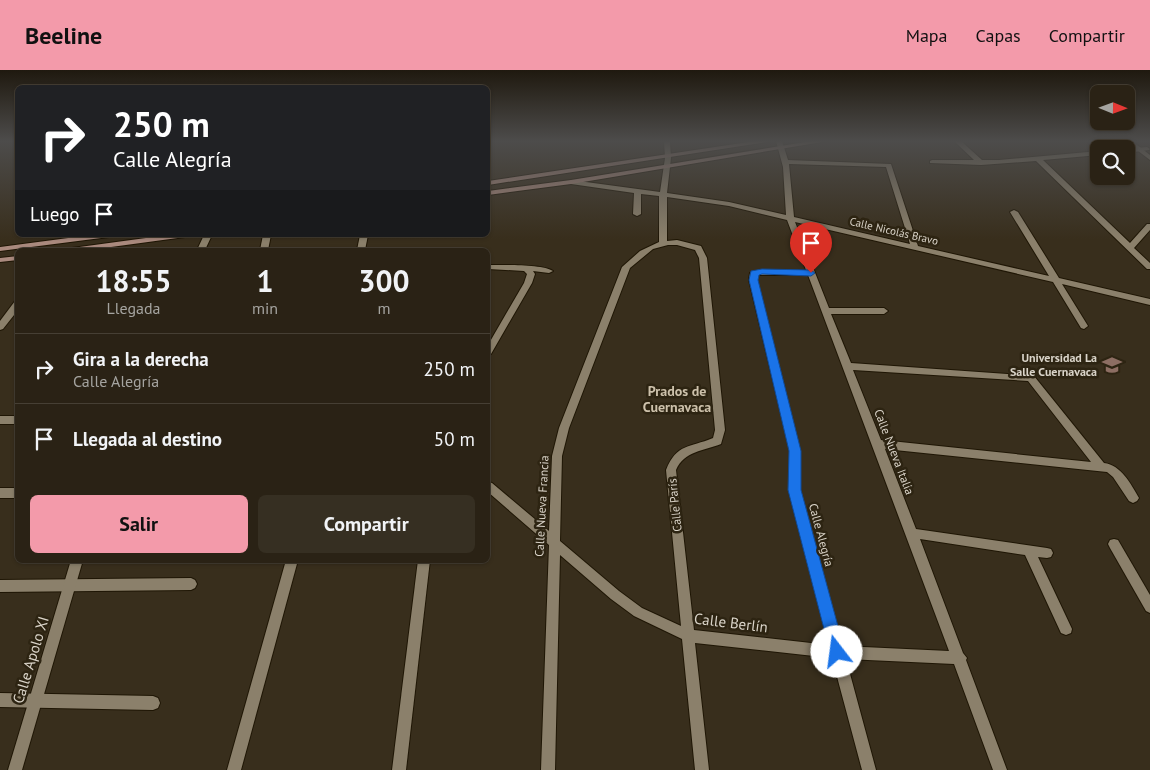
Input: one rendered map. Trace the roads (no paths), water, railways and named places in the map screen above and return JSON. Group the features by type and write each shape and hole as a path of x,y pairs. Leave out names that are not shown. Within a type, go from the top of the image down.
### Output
{"main road":[{"path":"490,184 560,174"},
{"path":"490,194 621,174"},
{"path":"0,249 93,237"},
{"path":"87,248 170,237"},
{"path":"0,260 15,258"}],"street":[{"path":"663,243 663,195 666,174"},
{"name":"Calle Nueva Italia","path":"786,174 790,218 960,658 1000,770"},
{"path":"892,174 915,247"},
{"path":"1053,174 1150,267"},
{"name":"Calle Nicolás Bravo","path":"571,182 729,204 1150,302"},
{"path":"638,192 638,214"},
{"path":"1014,212 1084,326"},
{"path":"1130,248 1150,226"},
{"name":"Calle Nueva Francia","path":"548,770 557,456 564,428 626,267 638,255 650,247 663,243"},
{"name":"Calle París","path":"663,243 684,243 698,248 703,258 720,430 717,441 681,452 674,458 671,470 702,770"},
{"path":"490,267 520,267 528,270 549,271"},
{"path":"490,349 528,283 531,274 528,270"},
{"name":"Calle Alegría","path":"811,273 762,272 754,273 753,280 795,451 794,490 869,770"},
{"path":"0,328 15,307"},
{"path":"826,311 884,311"},
{"path":"848,366 1031,378 1100,466"},
{"path":"0,420 15,418"},
{"path":"878,444 1100,466 1109,468 1117,474 1133,498"},
{"name":"Calle Berlín","path":"490,488 615,595 638,612 689,636 837,652 960,658"},
{"path":"0,493 15,493"},
{"path":"912,533 1047,553"},
{"path":"1114,544 1150,607"},
{"path":"1029,550 1066,629"},
{"name":"Calle Apolo XI","path":"15,770 76,563"},
{"path":"234,770 291,563"},
{"path":"399,770 424,563"},
{"path":"0,586 191,584"},
{"path":"0,700 36,699 153,703"}],"place":[{"name":"Universidad La Salle Cuernavaca","path":"1112,365"}],"district":[{"name":"Prados de Cuernavaca","path":"677,400"}]}
